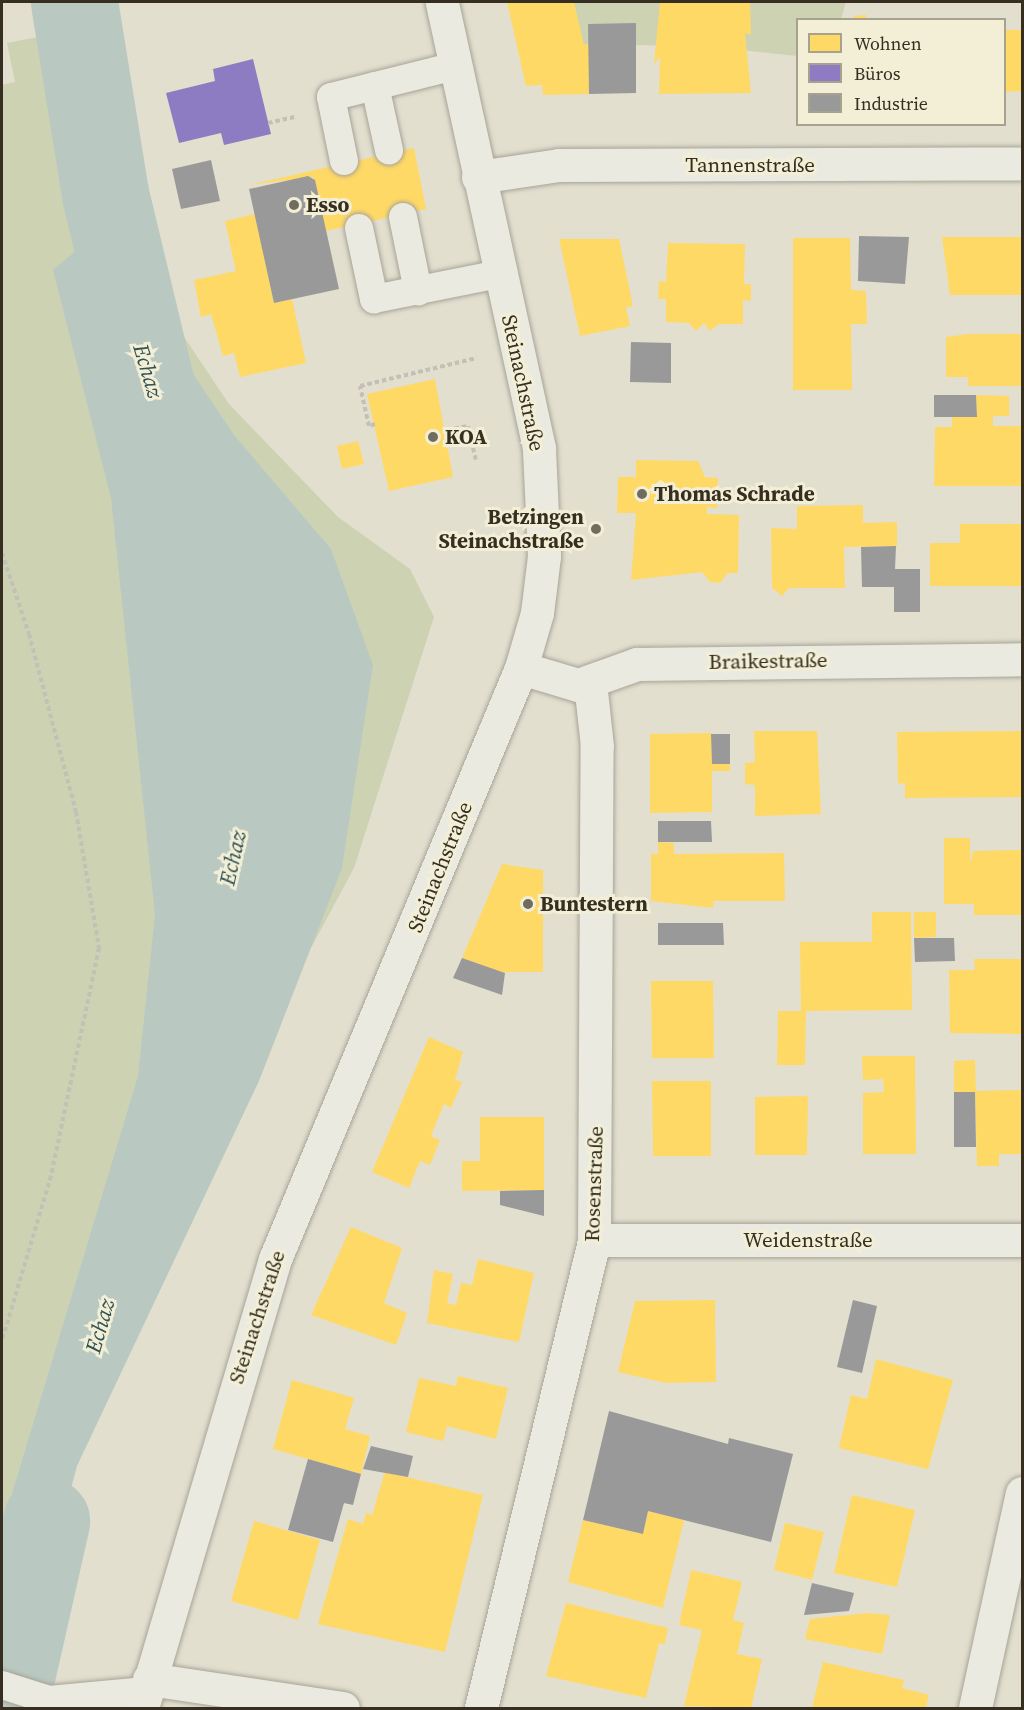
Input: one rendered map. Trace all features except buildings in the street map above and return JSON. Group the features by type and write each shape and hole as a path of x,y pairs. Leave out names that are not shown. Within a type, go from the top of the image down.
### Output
{"street":[{"name":"Steinachstraße","path":"146,1693 275,1258 521,668 537,613 543,499 538,448 442,2"},
{"name":"Tannenstraße","path":"478,177 559,165 1023,163"},
{"name":"Braikestraße","path":"521,668 567,685 590,683 636,664 1023,658"},
{"name":"Rosenstraße","path":"481,1708 594,1240 597,746 590,683"},
{"name":"Weidenstraße","path":"594,1240 1023,1240"},
{"path":"975,1708 1023,1493"},
{"path":"146,1693 343,1708"}],"lane":[{"path":"344,161 331,97 455,66"},
{"path":"375,86 389,150"},
{"path":"403,218 418,291"},
{"path":"359,228 374,299 499,274"},
{"path":"2,1685 49,1700 146,1693"}],"path":[{"path":"375,424 369,426 360,386 466,360"},
{"path":"447,430 468,426 476,461"},
{"path":"2,553 29,634 76,812 99,948 51,1176 2,1340"}],"green space":[{"path":"545,2 846,2 841,18 796,18 796,56 705,46 552,44"},
{"path":"68,31 100,197 158,298 229,404 338,517 410,569 434,617 354,868 179,1193 47,1488 2,1672 2,85 15,82 7,43"}],"water":[{"path":"98,232 234,435 331,549 373,665 342,868 259,1081 77,1466 30,1641 2,1632 2,1527 138,1076 155,915 111,498 53,270"}],"waterway":[{"name":"Echaz","path":"74,2 105,194 151,385"},
{"name":"Echaz","path":"4,1708 46,1521"}],"place":[{"name":"Esso","path":"294,205"},
{"name":"KOA","path":"433,437"},
{"name":"Thomas Schrade","path":"642,494"},
{"name":"Betzingen Steinachstraße","path":"596,529"},
{"name":"Buntestern","path":"528,904"}]}
